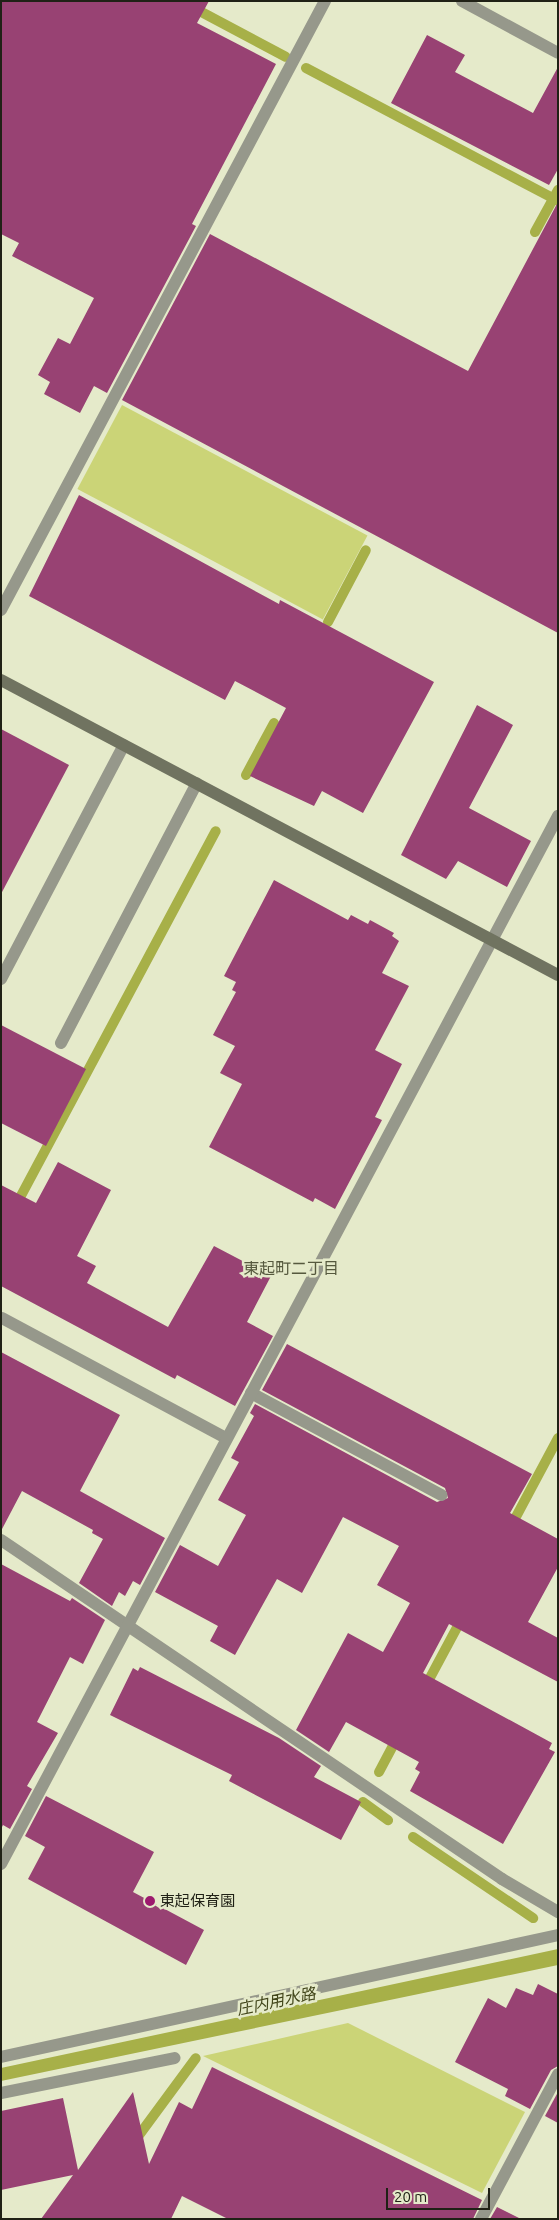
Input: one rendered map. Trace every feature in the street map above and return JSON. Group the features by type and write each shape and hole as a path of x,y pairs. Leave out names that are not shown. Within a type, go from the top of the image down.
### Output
{"street":[{"path":"1,610 325,1"},
{"path":"462,1 558,53"},
{"path":"1,680 558,975"},
{"path":"1,979 124,745"},
{"path":"61,1043 197,783"},
{"path":"1,1864 558,816"},
{"path":"2,1318 226,1438"},
{"path":"251,1393 441,1495"},
{"path":"1,1540 128,1624 502,1879 558,1912"},
{"path":"1,2057 558,1935"},
{"path":"1,2093 176,2058"},
{"path":"481,2219 558,2074"}],"shaded area":[{"path":"122,405 367,536 323,619 77,489"},
{"path":"558,1949 558,1965 1,2081 1,2068"},
{"path":"348,2023 525,2112 482,2193 203,2056"}],"building":[{"path":"1,1 209,1 197,23 276,64 192,224 196,226 107,393 94,386 80,413 44,394 50,382 38,375 58,338 70,344 94,298 12,256 19,243 1,234"},
{"path":"427,35 465,55 455,72 533,113 558,67 558,169 549,185 391,103"},
{"path":"558,202 558,633 122,400 210,234 468,371"},
{"path":"79,495 279,604 280,600 434,682 363,813 322,791 314,806 250,776 286,708 235,681 225,700 29,596"},
{"path":"477,705 513,725 469,808 531,841 507,887 458,861 446,879 401,855"},
{"path":"1,729 69,765 1,894"},
{"path":"274,880 348,920 351,915 368,924 370,920 394,933 392,936 399,941 382,973 409,986 375,1050 402,1064 375,1117 382,1120 335,1209 315,1198 313,1202 209,1147 242,1084 220,1073 235,1046 213,1035 236,992 232,990 236,982 224,976"},
{"path":"1,1025 86,1069 46,1146 1,1123"},
{"path":"58,1162 111,1190 77,1256 96,1266 87,1283 168,1327 214,1246 271,1276 247,1322 273,1336 235,1406 177,1375 175,1379 1,1286 1,1185 36,1203"},
{"path":"287,1344 532,1474 510,1513 558,1539 558,1567 528,1622 558,1638 558,1682 449,1624 423,1673 552,1743 549,1749 555,1752 503,1844 410,1791 420,1772 415,1769 419,1762 346,1722 329,1752 296,1730 348,1633 383,1652 410,1603 377,1585 399,1546 343,1517 302,1593 277,1579 235,1655 210,1641 218,1626 155,1592 180,1545 218,1566 246,1515 218,1500 239,1462 231,1458 254,1416 250,1413 255,1404 437,1502 448,1498 445,1488 262,1390"},
{"path":"1,1352 120,1415 80,1491 165,1538 140,1585 133,1581 125,1596 119,1592 112,1606 79,1583 103,1539 92,1533 93,1530 22,1491 1,1531"},
{"path":"1,1564 70,1601 72,1598 105,1620 83,1664 70,1657 37,1722 58,1733 27,1786 32,1789 10,1829 3,1825 1,1829"},
{"path":"140,1667 279,1738 321,1766 314,1777 361,1802 341,1840 229,1781 232,1775 110,1715 133,1668 138,1671"},
{"path":"46,1796 154,1852 133,1892 204,1930 186,1965 28,1879 45,1847 25,1836"},
{"path":"538,1984 558,1994 558,2066 551,2070 530,2109 505,2096 508,2089 455,2062 488,1998 506,2008 516,1988 533,1995"},
{"path":"212,2067 482,2200 473,2219 228,2219 182,2196 171,2219 41,2219 73,2175 1,2190 1,2111 63,2098 78,2170 133,2092 149,2164 179,2102 192,2109"},
{"path":"558,2092 558,2123 545,2116"},
{"path":"497,2207 521,2219 490,2219"}],"waterway":[{"path":"192,7 286,57"},
{"path":"306,68 558,201"},
{"path":"535,232 558,190"},
{"path":"328,622 366,550"},
{"path":"246,775 274,723"},
{"path":"15,1207 216,831"},
{"path":"510,1528 558,1438"},
{"path":"424,1689 462,1618"},
{"path":"379,1772 398,1737"},
{"path":"363,1802 388,1820"},
{"path":"413,1837 533,1918"},
{"path":"134,2142 196,2058"}],"place":[{"name":"東起保育園","path":"150,1901"}],"district":[{"name":"東起町二丁目","path":"291,1268"}],"water label":[{"name":"庄内用水路","path":"276,2001"}]}
